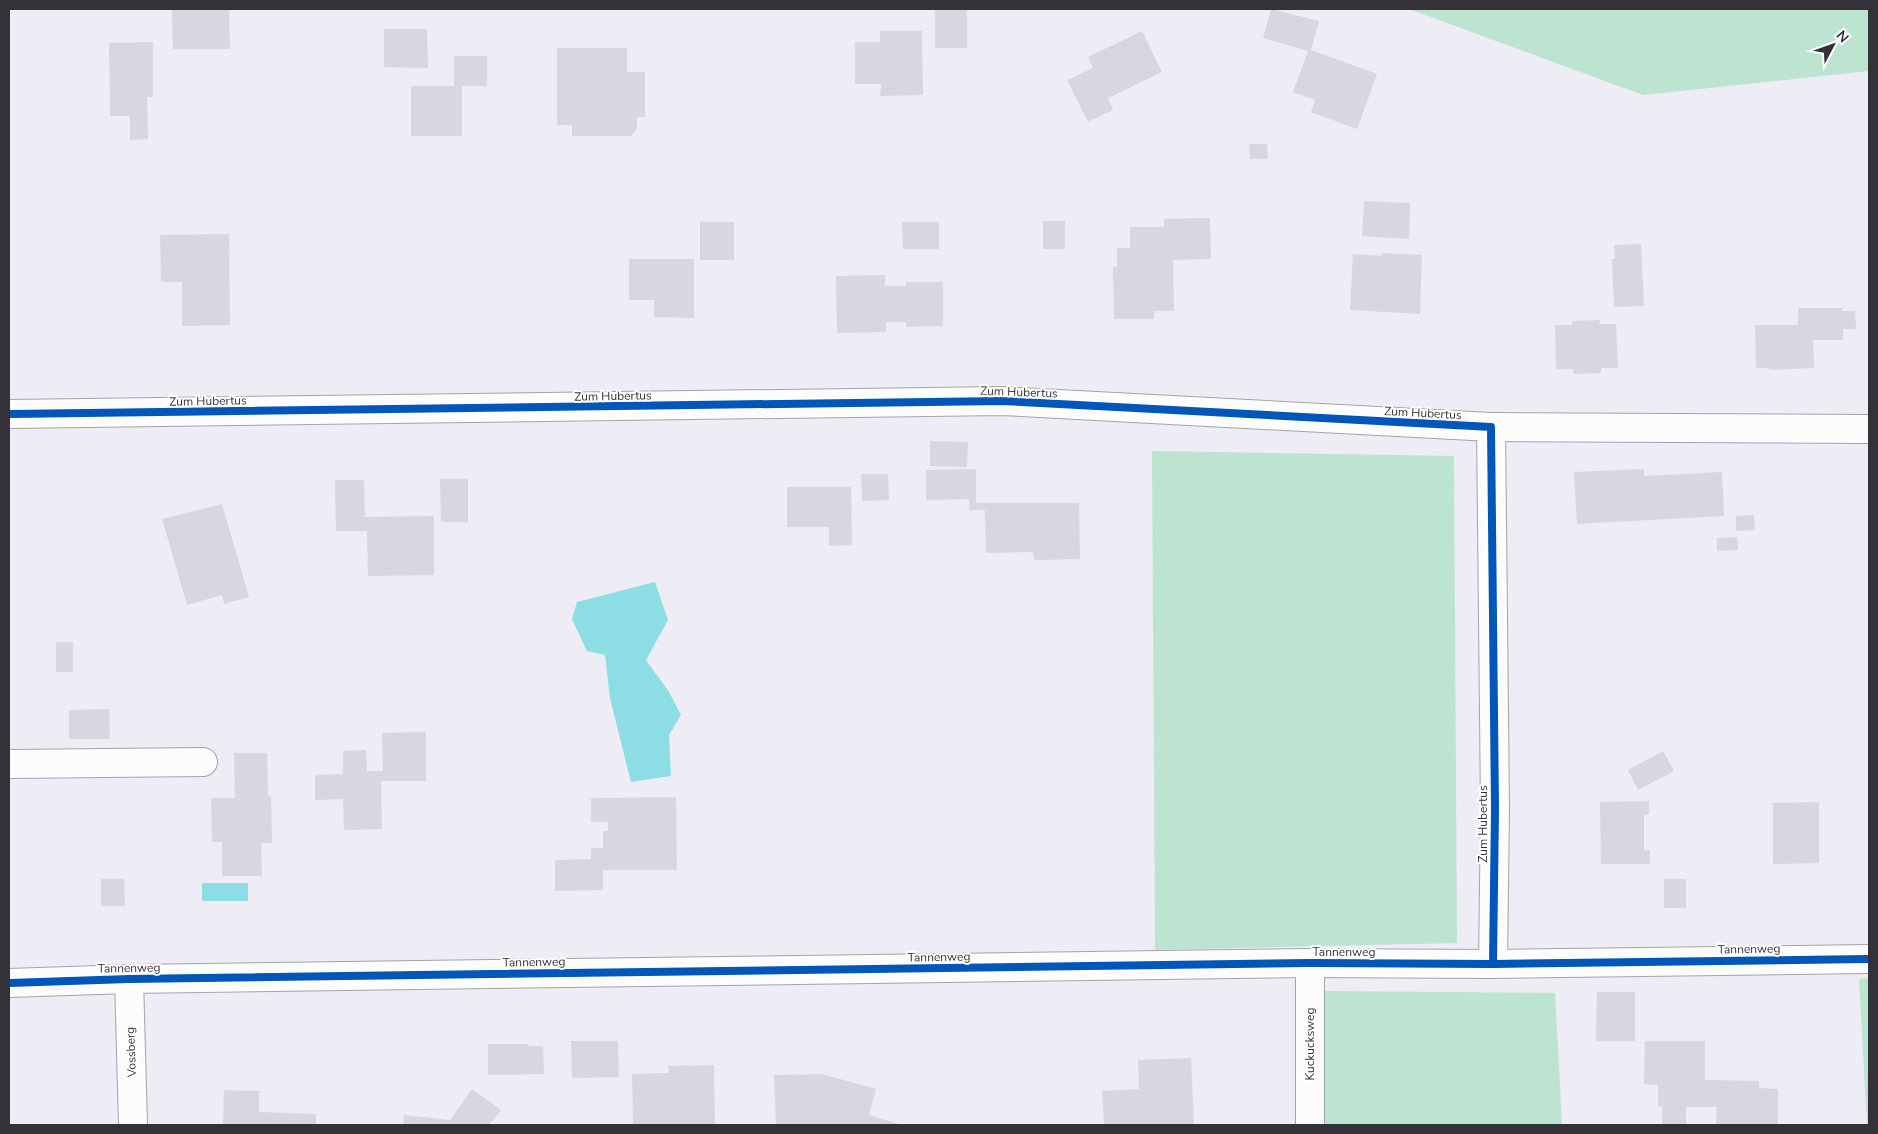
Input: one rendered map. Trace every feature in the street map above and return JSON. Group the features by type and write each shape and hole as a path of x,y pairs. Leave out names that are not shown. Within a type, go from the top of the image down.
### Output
{"street":[{"name":"Zum Hubertus","path":"9,414 1002,401 1491,427 1869,429"},
{"name":"Zum Hubertus","path":"1491,427 1495,809 1493,964"},
{"path":"9,764 203,762"},
{"name":"Tannenweg","path":"9,984 129,979 1310,963 1493,964 1869,959"},
{"name":"Kuckucksweg","path":"1310,963 1310,1125"},
{"name":"Vossberg","path":"129,979 133,1125"}],"green space":[{"path":"1409,9 1869,9 1869,71 1643,95"},
{"path":"1152,451 1454,456 1457,943 1155,950"},
{"path":"1869,978 1869,1125 1867,1125 1859,979"},
{"path":"1324,991 1555,993 1562,1125 1323,1125"}],"water":[{"path":"655,582 668,620 646,660 669,692 681,715 669,735 671,776 631,782 610,698 605,655 587,651 572,619 577,602"},
{"path":"202,883 248,883 248,901 202,901"}],"building":[{"path":"172,9 229,9 230,49 173,49"},
{"path":"935,9 967,9 967,48 935,48"},
{"path":"1271,9 1319,21 1311,50 1377,74 1357,129 1311,112 1315,100 1293,92 1308,51 1263,38"},
{"path":"384,29 427,29 428,68 384,67"},
{"path":"880,31 922,31 923,95 880,96 881,84 855,84 855,42 880,42"},
{"path":"1142,31 1162,72 1108,98 1113,110 1088,122 1067,80 1093,68 1088,57"},
{"path":"153,42 153,97 147,97 148,139 130,140 130,116 110,116 109,43"},
{"path":"557,48 627,48 627,72 645,72 645,117 637,117 637,128 631,136 572,136 572,125 557,125"},
{"path":"454,56 487,56 487,86 462,86 462,136 411,136 411,86 454,86"},
{"path":"1249,144 1267,144 1268,159 1250,159"},
{"path":"1364,201 1410,203 1409,239 1362,236"},
{"path":"1210,218 1211,259 1173,260 1174,311 1154,311 1154,319 1114,319 1113,267 1117,267 1117,248 1130,248 1130,227 1164,227 1164,219"},
{"path":"1043,221 1065,221 1065,249 1043,249"},
{"path":"700,222 734,222 734,260 700,260"},
{"path":"902,222 939,222 939,249 903,249"},
{"path":"229,234 230,325 182,326 182,282 161,282 160,235"},
{"path":"1641,244 1644,306 1614,307 1612,259 1615,259 1614,245"},
{"path":"1382,253 1422,255 1420,314 1350,310 1353,254 1382,256"},
{"path":"629,259 694,259 694,318 654,317 654,300 629,300"},
{"path":"885,275 885,286 906,286 906,282 943,282 943,326 906,327 906,322 886,322 886,332 837,333 836,276"},
{"path":"1798,308 1842,308 1842,311 1855,311 1856,329 1843,329 1843,340 1813,340 1814,368 1769,370 1769,368 1756,368 1755,325 1798,325"},
{"path":"1600,320 1599,324 1616,324 1618,368 1601,368 1601,373 1573,374 1573,369 1556,369 1555,325 1572,325 1572,321"},
{"path":"930,441 968,442 967,467 930,466"},
{"path":"976,469 976,503 1079,503 1080,559 1034,560 1033,552 986,553 985,510 969,510 969,499 926,500 926,470"},
{"path":"1644,469 1644,476 1722,472 1724,516 1577,524 1574,472"},
{"path":"861,474 888,474 889,500 862,501"},
{"path":"440,479 468,479 468,522 441,522"},
{"path":"335,480 364,480 365,517 434,516 434,575 368,576 367,531 336,531"},
{"path":"787,487 851,487 852,545 829,546 829,527 787,527"},
{"path":"222,504 249,597 224,604 222,595 187,605 162,519"},
{"path":"1754,515 1755,530 1736,531 1736,516"},
{"path":"1737,537 1738,550 1717,551 1717,538"},
{"path":"56,642 73,642 73,672 56,672"},
{"path":"109,709 110,739 69,739 69,710"},
{"path":"426,732 426,781 381,781 382,829 344,830 343,799 315,800 315,775 343,774 343,751 366,750 367,771 383,771 382,733"},
{"path":"1663,751 1674,771 1638,790 1628,770"},
{"path":"234,753 267,753 268,795 271,796 272,843 261,843 262,876 222,876 222,842 212,842 211,798 235,798"},
{"path":"676,797 677,870 603,870 603,890 555,891 555,860 591,859 591,848 603,848 603,831 608,831 608,822 591,822 591,798"},
{"path":"1649,801 1649,814 1644,815 1644,850 1650,850 1650,864 1601,864 1600,802"},
{"path":"1819,802 1819,863 1773,864 1773,803"},
{"path":"101,879 124,879 125,906 101,906"},
{"path":"1664,879 1686,879 1686,908 1664,908"},
{"path":"1597,992 1635,992 1635,1041 1596,1041"},
{"path":"571,1041 618,1041 619,1077 572,1078"},
{"path":"1645,1041 1705,1041 1705,1080 1759,1081 1759,1088 1778,1089 1778,1125 1716,1125 1717,1107 1686,1107 1686,1125 1662,1125 1662,1107 1658,1106 1658,1085 1644,1084"},
{"path":"488,1044 543,1046 544,1074 488,1075"},
{"path":"1191,1058 1194,1125 1104,1125 1102,1091 1139,1089 1138,1060"},
{"path":"714,1065 715,1125 633,1125 632,1074 669,1073 668,1066"},
{"path":"822,1074 876,1089 869,1115 903,1125 776,1125 774,1075"},
{"path":"472,1089 501,1110 489,1125 403,1125 404,1115 450,1120"},
{"path":"224,1090 259,1091 259,1112 316,1114 316,1125 223,1125"}],"cycle path":[{"path":"9,414 1002,401 1491,427 1495,809 1493,964"},
{"path":"9,983 129,979 1310,963 1493,964 1869,959"}]}
